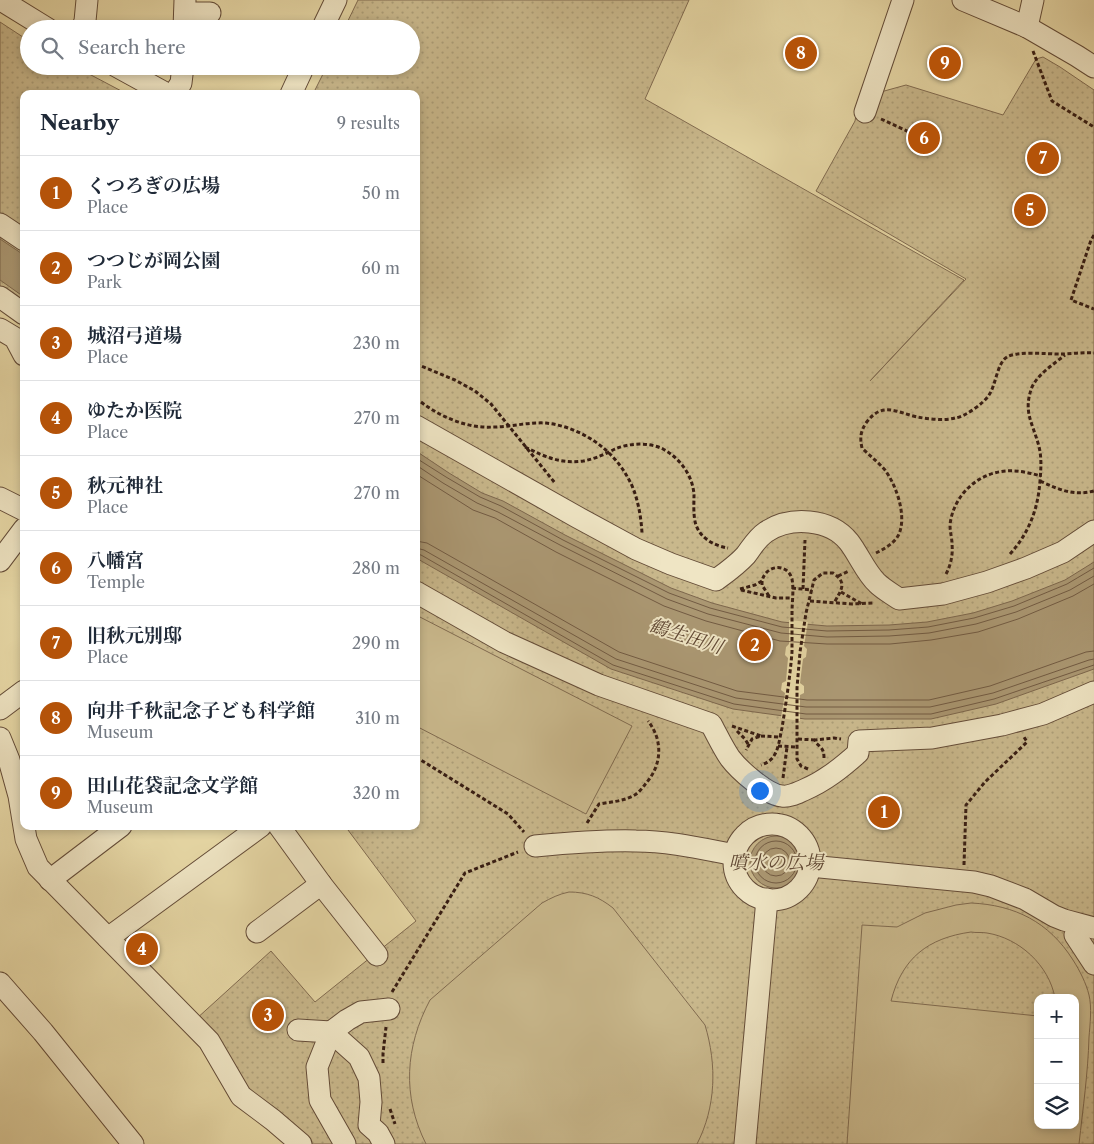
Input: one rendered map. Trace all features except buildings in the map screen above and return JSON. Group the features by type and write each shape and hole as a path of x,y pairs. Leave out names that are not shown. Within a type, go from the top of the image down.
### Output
{"street":[{"path":"2,0 34,20"},
{"path":"85,20 87,0"},
{"path":"326,20 336,0"},
{"path":"865,112 903,0"},
{"path":"963,0 1030,29 1094,67"},
{"path":"1030,29 1033,0"},
{"path":"185,14 210,13"},
{"path":"132,75 160,90"},
{"path":"177,90 181,83 182,75"},
{"path":"293,90 300,75"},
{"path":"0,224 20,237"},
{"path":"0,297 20,311"},
{"path":"0,329 15,338 20,347"},
{"path":"420,428 643,552 716,580 733,567 758,538 772,529 790,522 806,521 822,525 841,535 848,540 877,583 899,599 943,594 987,582 1062,552 1094,531"},
{"path":"0,498 20,508"},
{"path":"0,561 20,534"},
{"path":"420,594 504,642 598,685 711,724 729,756 740,768 763,788 781,796 794,795 831,776 858,753 860,741 932,738 1002,725 1043,714 1094,692"},
{"path":"0,709 20,694"},
{"path":"0,738 20,791"},
{"path":"778,824 794,831 804,841 809,853 810,866 806,878 798,889 781,898 767,899 755,895 740,881 735,868 735,855 740,842 750,832 762,826 778,824"},
{"path":"25,830 26,839 38,867 209,1041 241,1096 274,1120 301,1144"},
{"path":"50,880 116,830"},
{"path":"108,938 256,830"},
{"path":"282,830 321,884 378,956"},
{"path":"535,846 637,841 735,855"},
{"path":"810,866 964,881 991,886 1025,899 1054,916 1074,923 1084,932 1094,964"},
{"path":"257,932 321,884"},
{"path":"747,1139 767,899"},
{"path":"0,983 43,1032 133,1144"},
{"path":"345,1144 320,1100 317,1067 332,1032 361,1012 390,1001"},
{"path":"298,1030 332,1032 359,1057 369,1078 371,1102 369,1125 352,1144"},
{"path":"369,1125 378,1133 384,1144"}],"path":[{"path":"1030,29 1032,50 1052,101 1094,127"},
{"path":"865,112 918,136"},
{"path":"1094,235 1071,300 1094,309"},
{"path":"861,560 883,550 893,542 899,535 901,526 900,503 893,483 880,464 862,448 860,435 864,426 873,415 878,412 896,410 918,417 956,418 964,415 989,395 1003,361 1008,356 1018,354 1094,353"},
{"path":"1007,557 1016,548 1031,522 1036,510 1041,476 1041,455 1028,416 1029,399 1039,377 1065,354"},
{"path":"420,366 455,380 475,391 491,404 557,485"},
{"path":"420,401 448,418 467,424 490,428 544,423 578,431 609,453 629,478 640,513 643,552"},
{"path":"525,447 546,457 567,461 587,460 628,445 641,444 659,448 674,456 687,471 694,492 696,525 707,540 712,544 731,549 750,549"},
{"path":"932,595 946,576 949,568 952,551 950,525 953,512 961,495 992,474 1016,471 1041,476"},
{"path":"1040,481 1060,490 1070,492 1080,493 1094,490"},
{"path":"803,589 806,521"},
{"path":"756,764 763,765 776,753 788,688 792,652 792,588 791,577 784,569 772,568 763,577 762,585 769,597"},
{"path":"814,770 801,766 797,760 797,688 806,613 814,580 819,575 828,572 833,573 841,580 841,592 834,603"},
{"path":"716,580 769,597 792,598"},
{"path":"740,589 762,581"},
{"path":"792,588 812,590"},
{"path":"841,592 862,604"},
{"path":"810,601 862,604 899,599"},
{"path":"792,652 800,652"},
{"path":"788,688 797,688"},
{"path":"575,843 599,804 619,801 635,795 651,777 658,764 658,741 653,728 627,695"},
{"path":"748,744 728,725 761,736 780,737"},
{"path":"748,757 746,749 748,744 752,739 761,736"},
{"path":"964,881 966,805 986,782 1027,742 1024,737"},
{"path":"798,739 834,738 860,741"},
{"path":"815,740 824,751 824,760"},
{"path":"778,746 797,747"},
{"path":"781,796 787,747"},
{"path":"390,1001 465,872 535,846 508,814 420,759"}],"shaded area":[{"path":"358,0 689,0 645,99 964,280 870,381 966,279 816,191 855,121 859,98 906,85 1003,115 1036,59 1043,57 1094,90 1094,1144 309,1144 247,1091 195,1020 271,951 315,1002 416,921 348,830 420,830 420,90 315,90 322,75 420,75 420,20 348,20"},
{"path":"0,22 20,35 20,75 91,75 119,90 20,90 20,321 0,306"},
{"path":"420,617 632,726 586,814 420,728"},
{"path":"569,892 593,896 613,908 705,1025 713,1070 713,1086 708,1115 697,1144 426,1144 413,1108 410,1072 415,1036 430,1000 542,903 555,896"},
{"path":"971,903 1002,907 1030,918 1042,926 1064,947 1073,960 1086,986 1091,1010 1079,1144 847,1144 862,925 897,927 925,913"}],"water":[{"path":"0,239 20,252 20,294 0,280"},
{"name":"鶴生田川","path":"420,454 482,493 503,501 565,535 671,588 712,603 782,622 827,626 927,622 973,613 1012,601 1065,580 1094,562 1094,669 996,704 931,719 805,719 733,709 611,669 420,560"},
{"name":"噴水の広場","path":"776,836 786,838 794,844 800,852 802,862 800,872 794,880 786,886 776,888 766,886 758,880 752,872 750,862 752,852 758,844 766,838"}],"pier":[{"path":"789,620 808,622 804,646 807,649 806,657 803,659 800,683 804,686 804,693 800,695 800,721 781,718 785,693 781,690 782,683 786,681 788,658 785,655 786,647 789,644"}],"place":[{"name":"向井千秋記念子ども科学館","path":"801,53"},
{"name":"田山花袋記念文学館","path":"945,63"},
{"name":"八幡宮","path":"924,138"},
{"name":"旧秋元別邸","path":"1043,158"},
{"name":"秋元神社","path":"1030,210"},
{"name":"つつじが岡公園","path":"755,645"},
{"name":"くつろぎの広場","path":"884,812"},
{"name":"ゆたか医院","path":"142,949"},
{"name":"城沼弓道場","path":"268,1015"}]}
